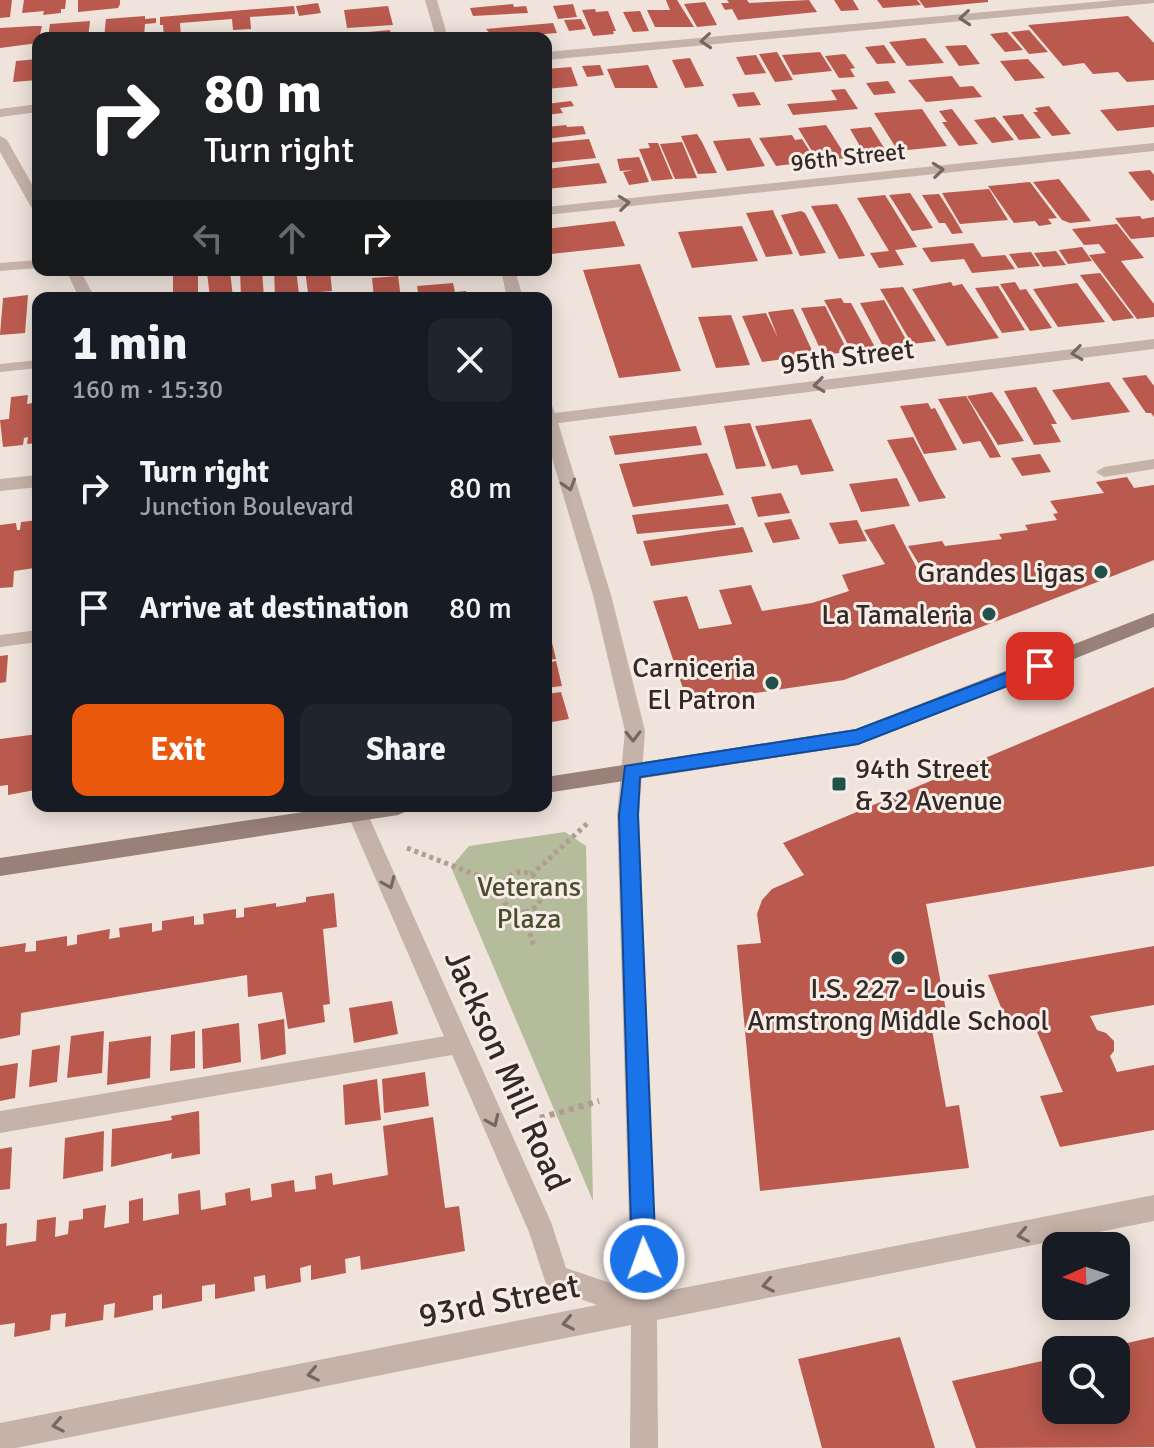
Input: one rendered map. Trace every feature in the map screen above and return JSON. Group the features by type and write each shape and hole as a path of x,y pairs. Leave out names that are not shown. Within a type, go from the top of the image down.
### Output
{"main road":[{"path":"552,784 858,737 1154,620"},
{"path":"0,867 337,812"}],"street":[{"path":"431,0 440,32"},
{"path":"552,55 1154,0"},
{"path":"0,113 32,109"},
{"path":"0,140 32,196"},
{"name":"96th Street","path":"552,210 1154,147"},
{"path":"0,267 32,264"},
{"name":"95th Street","path":"552,415 1154,344"},
{"path":"552,432 602,595 635,731 628,815 644,1308 644,1448"},
{"path":"0,485 32,482"},
{"name":"Jackson Mill Road","path":"356,812 542,1231 556,1278 644,1308"},
{"name":"93rd Street","path":"0,1437 1154,1208"}],"lane":[{"path":"0,368 32,365"},
{"path":"1104,472 1154,464"},
{"path":"0,641 32,637"},
{"path":"0,1122 458,1044"}],"path":[{"path":"531,875 541,883 543,894 536,905 515,910 504,902 500,891 502,885 511,876 531,875 590,821"},
{"path":"407,848 502,885"},
{"path":"523,910 534,947"},
{"path":"540,1118 599,1101"}],"green space":[{"name":"Veterans Plaza","path":"565,832 586,846 593,1201 451,867 469,846"}],"building":[{"path":"0,0 12,0 10,17 0,18"},
{"path":"24,0 66,0 61,13 43,15 44,11 22,13"},
{"path":"78,0 120,0 120,4 118,8 78,12"},
{"path":"666,0 677,0 694,27 655,27 647,10 670,10"},
{"path":"727,0 747,0 749,3 809,0 817,12 738,20 732,9 725,10 721,3 729,3"},
{"path":"834,0 853,0 859,10 841,11"},
{"path":"877,0 917,0 921,5 883,8"},
{"path":"919,0 988,0 988,2 925,8"},
{"path":"705,2 717,25 697,27 684,4"},
{"path":"318,3 321,13 299,16 296,6"},
{"path":"513,4 514,7 526,6 528,13 473,16 470,8"},
{"path":"573,4 577,17 558,19 553,6"},
{"path":"294,6 295,14 250,17 251,29 233,30 232,19 180,23 181,32 164,32 160,17"},
{"path":"388,6 393,25 347,28 344,10"},
{"path":"595,9 596,12 608,11 616,31 613,31 614,34 593,36 582,10"},
{"path":"640,11 649,31 633,32 623,12"},
{"path":"145,16 145,19 156,18 156,23 145,24 144,32 105,32 106,19"},
{"path":"1128,16 1154,43 1154,80 1127,82 1118,72 1093,74 1084,63 1063,66 1028,25"},
{"path":"581,19 586,29 569,31 564,20"},
{"path":"90,21 89,32 49,32 50,24"},
{"path":"553,23 557,33 489,32 486,29"},
{"path":"42,26 41,32 32,32 32,44 0,48 0,28"},
{"path":"1029,30 1048,52 1029,54 1011,32"},
{"path":"1007,32 1023,50 1005,52 990,34"},
{"path":"925,38 944,63 907,66 889,42"},
{"path":"884,45 896,63 877,64 865,47"},
{"path":"966,45 980,64 959,66 945,46"},
{"path":"777,52 793,80 775,82 759,54"},
{"path":"820,52 832,71 793,75 782,55"},
{"path":"845,54 855,68 850,69 855,77 839,78 825,56"},
{"path":"756,55 766,73 745,75 736,57"},
{"path":"690,58 704,86 685,88 672,60"},
{"path":"1028,59 1045,78 1015,81 1000,61"},
{"path":"32,60 32,80 13,82 16,61"},
{"path":"600,65 604,75 587,77 582,66"},
{"path":"648,65 658,88 615,88 607,69"},
{"path":"571,67 578,86 552,88 552,69"},
{"path":"952,76 960,87 973,86 982,97 926,102 908,80"},
{"path":"888,81 896,93 874,95 866,83"},
{"path":"845,89 858,109 793,115 787,104 837,100 831,90"},
{"path":"754,92 761,105 738,107 732,94"},
{"path":"571,101 574,106 560,108 563,113 552,114 552,103"},
{"path":"1154,105 1154,127 1117,131 1100,110"},
{"path":"1049,106 1071,134 1052,136 1033,112 1038,112 1035,108"},
{"path":"922,109 947,146 898,151 874,113"},
{"path":"952,109 978,144 959,146 942,122 947,122 939,111"},
{"path":"1023,114 1041,138 1019,140 1002,116"},
{"path":"995,117 1014,140 992,143 974,120"},
{"path":"826,125 847,158 818,161 798,128"},
{"path":"552,126 583,126 586,134 552,138"},
{"path":"871,127 886,151 864,153 850,129"},
{"path":"697,134 717,173 698,174 681,136"},
{"path":"792,135 795,140 802,139 816,161 776,166 759,138"},
{"path":"750,138 765,166 727,171 713,141"},
{"path":"589,139 596,158 552,162 552,142"},
{"path":"682,142 697,178 675,179 660,144"},
{"path":"648,143 658,143 673,179 652,181 639,149 650,148"},
{"path":"639,157 649,182 629,185 623,172 634,170 620,171 617,159"},
{"path":"599,163 607,183 552,188 552,168"},
{"path":"1150,170 1154,175 1154,200 1151,201 1128,172"},
{"path":"1059,179 1091,221 1070,223 1062,220 1033,182"},
{"path":"1030,182 1057,218 1048,219 1052,224 1039,226 1035,221 1014,223 988,186"},
{"path":"989,189 1008,220 960,224 942,193"},
{"path":"910,193 933,228 912,231 889,195"},
{"path":"939,194 963,233 952,234 945,223 939,223 922,195"},
{"path":"885,195 917,247 895,250 904,265 879,268 870,253 889,251 857,198"},
{"path":"837,204 865,256 839,259 811,206"},
{"path":"773,210 793,254 766,257 746,213"},
{"path":"805,213 826,253 800,256 781,215"},
{"path":"1140,216 1142,219 1154,217 1154,237 1131,239 1115,218"},
{"path":"615,221 625,246 552,254 552,228"},
{"path":"1117,224 1144,258 1121,261 1154,304 1154,317 1137,319 1089,255 1106,253 1099,244 1084,245 1072,229"},
{"path":"742,226 758,261 692,268 678,232"},
{"path":"973,243 982,257 1005,255 1015,269 972,273 964,259 931,262 922,248"},
{"path":"1082,247 1092,261 1068,264 1059,250"},
{"path":"1056,251 1066,265 1043,267 1034,253"},
{"path":"1031,252 1040,266 1018,268 1009,254"},
{"path":"640,264 681,371 619,378 583,270"},
{"path":"1100,273 1134,318 1113,321 1080,275"},
{"path":"173,276 198,276 198,292 173,292"},
{"path":"207,276 231,276 232,292 209,292"},
{"path":"240,276 262,276 264,292 241,292"},
{"path":"274,276 297,276 299,292 275,292"},
{"path":"306,276 331,276 332,291 308,292"},
{"path":"398,276 400,292 373,292 372,278"},
{"path":"951,282 953,286 962,284 999,338 947,346 912,289"},
{"path":"1015,282 1020,290 1026,289 1052,328 1030,331 1000,284"},
{"path":"453,283 455,292 418,292 417,286"},
{"path":"1077,283 1105,322 1058,327 1033,289"},
{"path":"998,286 1025,330 1002,333 975,288"},
{"path":"903,287 936,341 912,344 880,289"},
{"path":"28,295 25,333 0,335 3,298"},
{"path":"841,298 844,303 851,303 876,349 852,352 824,300"},
{"path":"884,300 909,345 884,348 860,303"},
{"path":"825,306 848,352 823,355 801,308"},
{"path":"793,309 814,355 762,362 742,316 766,313 778,338 768,312"},
{"path":"731,315 750,365 716,368 698,317"},
{"path":"1146,375 1154,386 1154,417 1146,413 1122,378"},
{"path":"1109,382 1130,412 1072,420 1052,390"},
{"path":"1036,387 1057,424 1051,424 1061,442 1034,445 1004,391"},
{"path":"992,392 1024,441 998,445 967,396"},
{"path":"28,395 27,404 32,403 32,444 27,444 28,437 24,438 23,445 3,447 0,420 9,419 11,397"},
{"path":"966,396 1001,457 990,458 980,441 963,444 938,399"},
{"path":"928,403 931,409 935,408 957,450 924,454 900,406"},
{"path":"811,419 834,471 801,475 797,465 772,469 755,426"},
{"path":"750,423 766,466 736,469 724,426"},
{"path":"696,426 702,445 615,455 609,436"},
{"path":"913,437 946,498 919,502 887,440"},
{"path":"707,453 724,495 633,507 619,464"},
{"path":"1040,454 1051,472 1022,476 1011,458"},
{"path":"1127,477 1134,488 1154,485 1154,560 844,680 688,703 653,601 687,596 699,629 732,624 719,590 751,585 762,611 812,603 849,591 842,575 885,564 864,530 894,524 923,580 928,579 908,546 942,541 945,546 1002,539 999,534 1028,530 1025,525 1057,520 1053,514 1058,513 1050,501 1104,493 1096,482"},
{"path":"897,478 910,506 861,512 849,484"},
{"path":"781,493 790,513 758,517 751,497"},
{"path":"728,504 736,525 637,534 632,515"},
{"path":"791,519 800,539 773,543 764,523"},
{"path":"857,520 867,541 839,544 829,523"},
{"path":"32,521 32,568 14,571 13,587 0,588 0,525 16,523 17,530 20,530 21,522"},
{"path":"743,527 753,552 651,566 643,541"},
{"path":"8,655 6,682 0,683 0,656"},
{"path":"556,661 562,686 552,687 552,662"},
{"name":"I.S. 227 - Louis Armstrong Middle School","path":"1154,687 1154,866 926,904 947,1016 930,1019 946,1107 959,1105 969,1168 760,1191 737,945 761,943 757,914 762,900 772,889 804,875 783,843"},
{"path":"561,692 569,719 552,722 552,693"},
{"path":"32,735 32,791 8,795 8,785 0,786 0,739"},
{"path":"334,893 337,927 323,929 330,1004 323,1005 325,1022 288,1029 282,992 248,997 247,975 21,1013 20,1035 0,1039 0,947 26,943 25,952 36,951 36,941 67,936 67,946 77,944 77,935 110,929 109,939 120,937 119,928 152,923 152,932 162,930 162,921 194,916 194,925 204,924 203,914 236,909 236,918 244,917 244,908 306,902 306,897"},
{"path":"1154,946 1154,1005 1090,1016 1097,1030 1114,1041 1114,1051 1110,1056 1117,1072 1154,1065 1154,1130 1060,1147 1040,1096 1063,1092 1031,1018 1007,1022 988,975"},
{"path":"392,1001 398,1034 354,1043 349,1008"},
{"path":"284,1019 286,1054 261,1060 258,1024"},
{"path":"239,1023 241,1062 203,1069 202,1029"},
{"path":"104,1031 102,1073 67,1078 71,1036"},
{"path":"195,1031 195,1068 170,1071 171,1035"},
{"path":"151,1036 150,1078 107,1085 109,1042"},
{"path":"60,1045 57,1082 29,1087 32,1050"},
{"path":"18,1063 15,1098 0,1101 0,1066"},
{"path":"425,1072 429,1106 384,1113 382,1079"},
{"path":"377,1079 381,1120 345,1125 343,1085"},
{"path":"199,1111 200,1154 171,1159 172,1153 111,1167 112,1129 172,1120 171,1116"},
{"path":"433,1117 445,1208 459,1206 465,1251 361,1270 360,1256 345,1259 346,1273 311,1280 311,1265 300,1268 301,1282 266,1289 265,1275 254,1277 255,1291 215,1299 215,1284 202,1286 202,1301 162,1309 162,1294 153,1296 153,1310 114,1318 115,1303 104,1305 103,1320 65,1327 66,1313 51,1315 50,1330 14,1337 15,1323 0,1325 0,1224 7,1223 6,1246 36,1241 37,1220 56,1217 55,1237 68,1234 69,1221 83,1219 83,1209 106,1205 104,1228 129,1223 129,1201 143,1198 143,1221 179,1214 178,1194 200,1190 201,1210 226,1205 225,1193 250,1188 251,1201 272,1197 271,1184 294,1180 295,1192 316,1189 315,1176 332,1173 333,1185 388,1175 383,1126"},
{"path":"104,1131 103,1171 63,1179 65,1138"},
{"path":"12,1147 10,1189 0,1190 0,1149"},
{"path":"900,1337 935,1448 822,1448 798,1359"},
{"path":"1154,1337 1154,1447 976,1448 952,1381 1042,1361 1042,1424 1130,1424 1130,1342"}],"place":[{"name":"Grandes Ligas","path":"1101,572"},
{"name":"La Tamaleria","path":"989,614"},
{"name":"Carniceria El Patron","path":"772,683"},
{"name":"94th Street & 32 Avenue","path":"839,784"},
{"name":"I.S. 227 - Louis Armstrong Middle School","path":"898,958"}],"route":[{"path":"644,1259 628,815 631,771 858,737 1040,666"}]}
